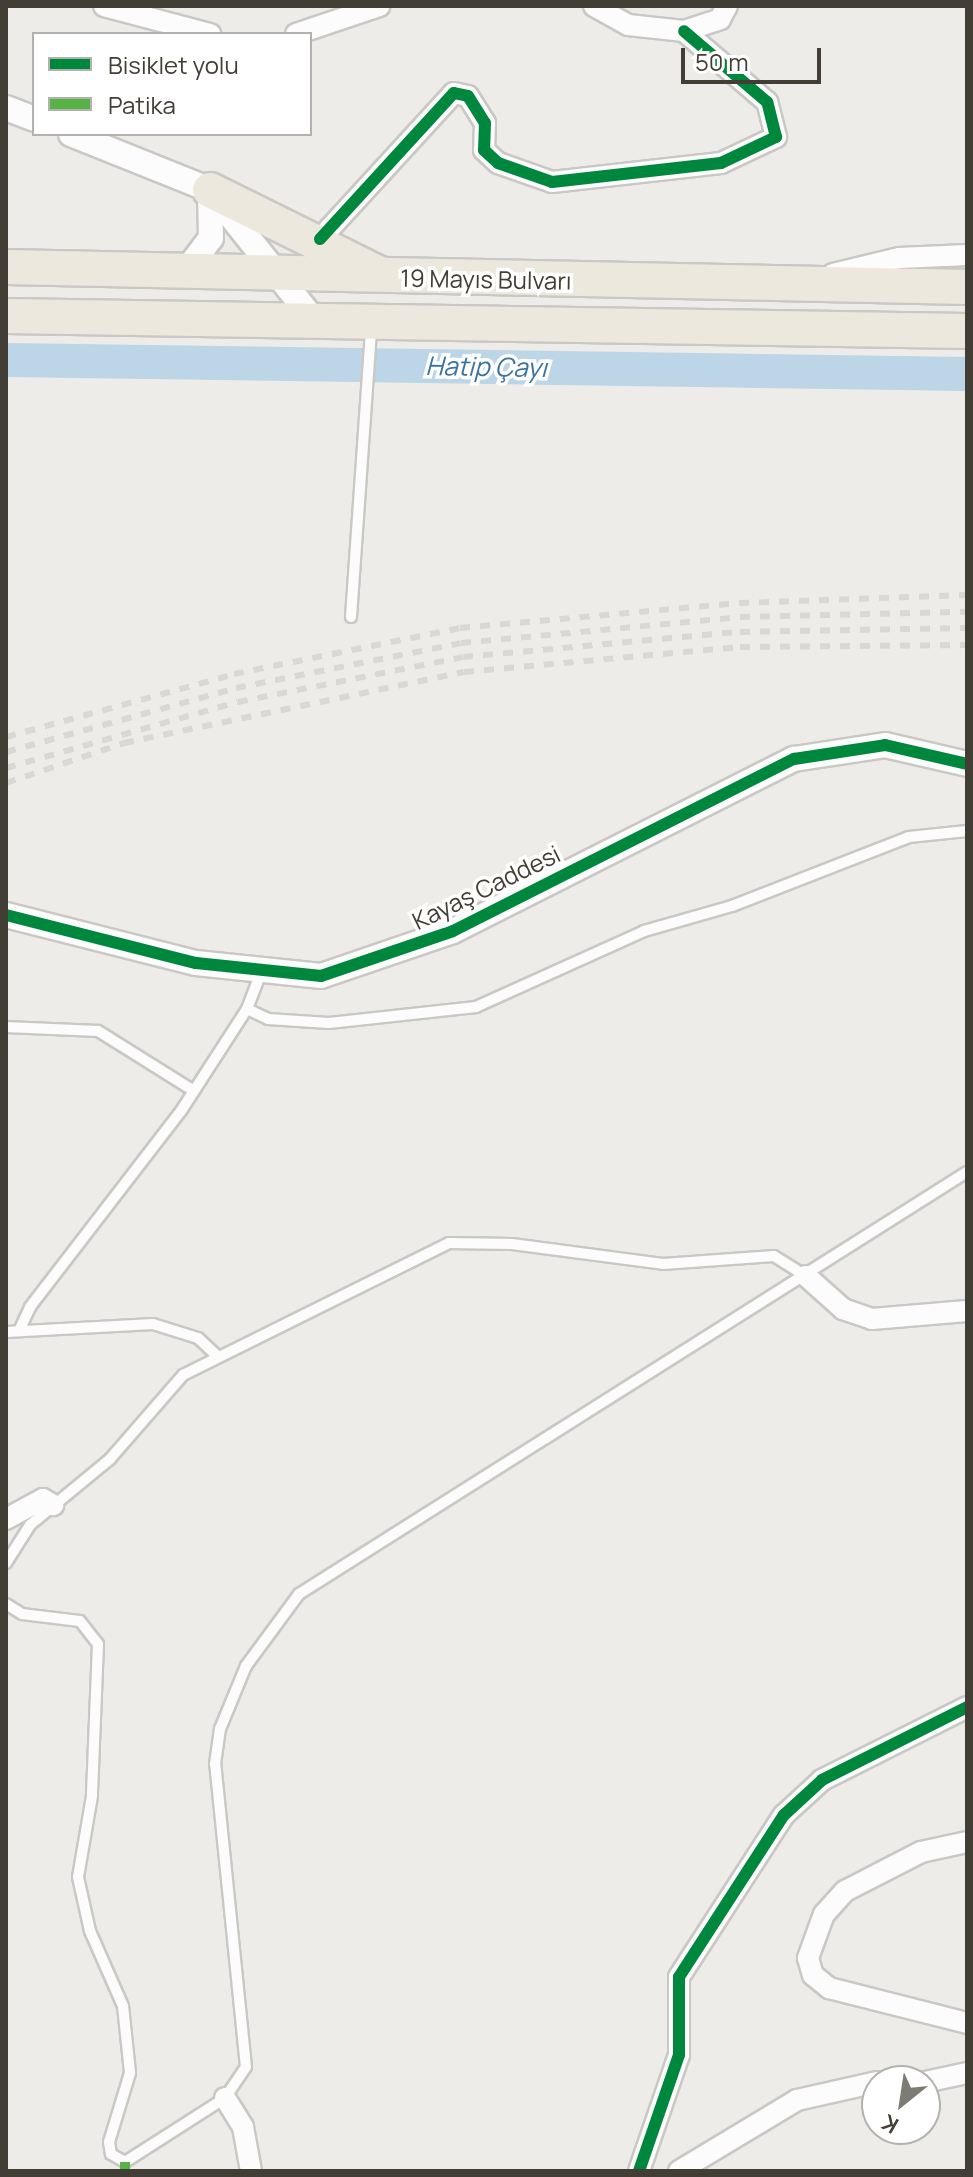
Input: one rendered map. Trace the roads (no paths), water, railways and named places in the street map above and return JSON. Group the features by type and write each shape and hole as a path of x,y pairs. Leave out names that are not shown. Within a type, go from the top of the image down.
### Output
{"highway":[{"path":"210,190 320,239 383,277"},
{"name":"19 Mayıs Bulvarı","path":"6,267 967,287"},
{"name":"19 Mayıs Bulvarı","path":"6,316 317,324 371,337 967,331"}],"street":[{"path":"104,6 202,32"},
{"path":"302,32 379,6"},
{"path":"594,6 628,25 684,31 720,19 727,6"},
{"path":"320,239 462,92 485,123 484,150 513,172 552,182 721,163 776,137 767,102 684,31"},
{"path":"6,108 32,118"},
{"path":"76,136 210,190 317,324"},
{"path":"186,271 211,238 210,190"},
{"path":"784,285 899,258 967,255"},
{"name":"Kayaş Caddesi","path":"6,915 261,972 321,976 389,958 794,759 885,745 967,764"},
{"path":"806,1276 843,1309 872,1319 967,1311"},
{"path":"6,1519 43,1499 53,1505"},
{"path":"639,2171 679,2055 679,1977 777,1826 822,1780 967,1707"},
{"path":"967,1842 921,1852 845,1891 824,1914 808,1958 813,1975 829,1988 967,2023"},
{"path":"941,2079 967,2073"},
{"path":"679,2171 797,2100 861,2086"},
{"path":"225,2098 243,2127 251,2171"}],"lane":[{"path":"351,617 371,337"},
{"path":"247,1009 268,1019 329,1023 476,1007 644,931 732,906 909,837 967,831"},
{"path":"19,1331 30,1307 194,1091 247,1009 261,972"},
{"path":"6,1027 98,1031 194,1091"},
{"path":"6,1604 22,1614 80,1621 98,1644 92,1796 78,1877 90,1931 123,2006 130,2073 109,2148 125,2162 225,2098 249,2054 228,1930 215,1764 226,1710 261,1641 299,1594 967,1172"},
{"path":"6,1563 53,1505 118,1451 175,1381 217,1356 463,1241 663,1264 774,1256 806,1276"},
{"path":"6,1332 153,1324 198,1338 217,1356"}],"waterway":[{"name":"Hatip Çayı","path":"6,360 967,374"}],"railway":[{"path":"6,737 234,674 460,628 739,603 967,595"},
{"path":"6,752 236,688 461,643 740,617 967,612"},
{"path":"6,768 238,702 463,657 740,632 967,628"},
{"path":"6,783 124,743 464,672 740,647 967,645"}]}
